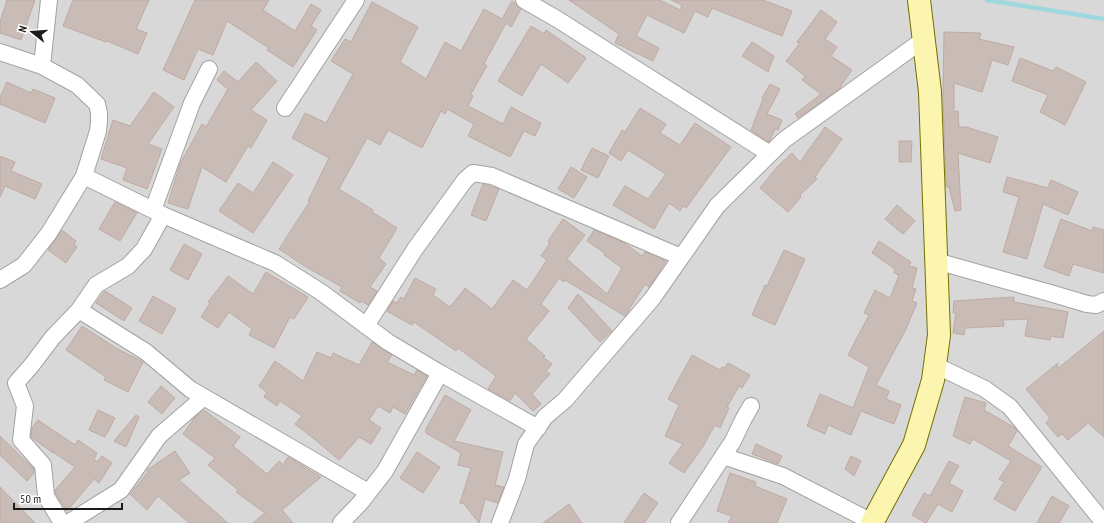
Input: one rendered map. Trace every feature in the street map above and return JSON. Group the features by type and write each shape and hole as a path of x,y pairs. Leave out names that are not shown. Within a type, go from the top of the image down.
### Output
{"street":[{"path":"42,66 49,0"},
{"path":"285,108 356,0"},
{"path":"524,0 557,19 770,154"},
{"path":"723,456 783,476 872,522 914,445 933,380 939,334 930,92 919,0"},
{"path":"500,523 518,479 526,444 545,417 565,400 652,299 717,206 784,140 923,40"},
{"path":"0,52 42,66 76,85 96,104 99,113 98,131 84,176 50,233 24,266 0,280"},
{"path":"62,523 46,496 43,465 21,440 25,406 16,383 53,337 78,310 96,285 128,266 144,249 158,212 192,103 209,69"},
{"path":"366,326 415,249 465,180 473,173 492,176 681,257"},
{"path":"84,176 158,212 275,263 321,292 388,342 538,428"},
{"path":"936,262 1050,292 1087,304 1096,305 1104,302"},
{"path":"78,310 146,352 190,388 204,397 368,492"},
{"path":"935,365 985,389 1010,407 1097,520"},
{"path":"341,523 385,471 440,373"},
{"path":"68,523 121,490 159,436 204,397"},
{"path":"679,523 733,441 751,406"}],"shaded area":[{"path":"0,0 1104,0 1104,523 0,523"}],"building":[{"path":"7,0 35,0 21,40 0,33 0,22"},
{"path":"73,0 149,0 136,29 147,33 138,54 107,41 106,42 63,26"},
{"path":"195,0 269,0 263,10 295,31 311,4 321,10 311,26 317,30 293,67 267,50 269,48 227,21 213,55 198,49 184,80 163,70"},
{"path":"569,0 660,0 680,10 682,5 671,0 763,0 792,11 782,36 712,8 708,17 695,11 684,33 647,15 636,36 659,48 653,61 615,43 619,34"},
{"path":"512,1 521,9 511,27 506,23 484,64 487,66 471,94 473,96 468,106 503,124 511,107 541,123 535,136 524,131 510,157 468,136 474,124 447,109 445,114 441,111 422,148 388,130 380,145 367,138 339,189 373,210 372,212 397,228 379,258 386,264 370,287 377,291 368,305 361,301 360,303 340,291 342,287 306,267 279,249 310,201 308,201 329,158 292,138 305,113 326,123 353,74 331,61 345,39 351,42 372,2 418,27 400,62 426,79 445,42 461,51 484,9 502,19"},
{"path":"821,10 837,22 825,39 837,47 831,56 852,70 840,87 841,88 798,118 795,114 821,94 802,80 805,76 786,61 800,43 797,42"},
{"path":"531,26 544,34 546,30 586,58 568,83 541,64 522,96 498,81"},
{"path":"944,32 981,33 979,39 1014,47 1008,65 992,60 982,92 954,83 954,112 958,111 959,127 966,127 998,137 990,163 958,153 961,210 955,211 949,187 946,187 943,96"},
{"path":"752,42 774,56 768,72 742,56"},
{"path":"1020,58 1053,71 1056,67 1086,82 1065,125 1040,112 1048,95 1012,81"},
{"path":"256,62 277,81 251,110 267,120 251,148 248,146 226,182 202,167 188,209 168,203 180,164 202,124 206,127 228,89 217,80 224,71 238,82"},
{"path":"7,82 31,93 33,89 55,98 45,123 0,104 0,97"},
{"path":"770,84 780,89 767,114 782,120 778,130 775,129 769,142 751,130 763,99 762,98"},
{"path":"154,92 174,107 148,144 162,149 147,189 123,180 127,168 101,159 113,120 130,126"},
{"path":"640,108 666,124 660,133 680,145 695,123 731,147 686,208 683,206 680,211 669,203 654,229 613,205 625,186 648,199 666,174 628,150 621,161 609,153 622,130 625,132"},
{"path":"825,127 842,139 815,177 817,179 800,195 801,197 788,212 760,188 778,166 792,153 800,162"},
{"path":"899,141 912,141 911,162 899,162"},
{"path":"592,148 609,156 598,178 581,170"},
{"path":"0,156 15,162 11,171 42,184 35,199 5,186 0,197"},
{"path":"273,162 293,175 253,233 219,211 238,183 253,193"},
{"path":"571,167 587,177 574,198 558,189"},
{"path":"1007,177 1048,188 1051,180 1078,192 1068,215 1043,204 1027,259 1003,252 1019,197 1003,192"},
{"path":"483,184 499,189 486,221 471,215"},
{"path":"115,202 137,213 120,241 99,229"},
{"path":"897,205 915,221 903,234 885,219"},
{"path":"563,219 585,235 567,259 607,294 622,268 604,255 606,254 587,241 594,230 623,242 642,256 645,252 666,261 649,287 645,284 625,316 565,280 563,282 559,278 541,304 549,311 526,339 552,364 546,371 550,374 532,394 541,404 533,411 515,393 510,401 488,389 496,376 458,348 456,351 414,322 412,325 387,311 393,301 397,303 401,297 404,299 415,278 436,289 433,295 450,307 465,288 492,309 513,280 527,290 547,260 541,256 550,243 548,241"},
{"path":"1061,219 1092,231 1093,227 1104,230 1104,273 1073,264 1069,276 1044,267"},
{"path":"62,230 76,241 74,245 77,247 66,263 48,250"},
{"path":"879,241 911,262 909,266 917,268 912,288 916,289 912,301 917,303 905,331 876,385 889,391 886,399 901,405 894,424 861,411 851,435 828,425 825,434 807,426 820,394 853,408 869,367 848,355 869,315 864,313 875,290 890,298 899,275 894,273 895,269 872,253"},
{"path":"184,244 202,254 188,280 170,270"},
{"path":"784,250 805,259 775,325 752,315 765,285 767,286"},
{"path":"266,272 308,297 294,319 290,317 274,348 249,335 252,329 229,312 218,328 201,317 210,303 208,302 228,276 253,294"},
{"path":"105,291 132,308 124,321 96,303"},
{"path":"578,294 612,331 600,342 568,308"},
{"path":"153,296 176,309 162,334 139,321"},
{"path":"1014,297 1014,302 1068,312 1063,338 1051,336 1050,340 1025,336 1028,319 1003,320 1004,326 965,328 964,335 953,333 956,313 953,313 954,301"},
{"path":"82,326 116,348 143,362 128,392 104,380 106,377 66,350"},
{"path":"1104,331 1104,437 1088,423 1068,440 1062,434 1058,437 1046,423 1050,418 1026,389 1058,363 1057,369"},
{"path":"372,342 392,355 387,362 414,375 417,370 427,376 405,414 393,407 390,413 378,406 369,420 381,428 371,444 359,437 339,460 295,424 302,416 280,401 277,406 264,397 267,392 259,386 275,361 303,381 317,352 331,358 333,353 359,365"},
{"path":"692,355 720,370 728,363 750,375 742,388 739,386 727,407 729,408 720,428 715,425 702,448 684,473 669,463 683,444 665,436 679,405 668,399"},
{"path":"161,386 175,398 162,414 148,402"},
{"path":"445,395 471,410 454,441 503,452 495,485 504,487 498,503 485,499 479,523 464,504 460,503 471,468 458,465 461,453 426,433 426,429"},
{"path":"965,397 986,403 984,410 1015,428 1017,431 1008,446 1042,467 1015,511 994,499 1004,482 999,479 1011,461 973,439 970,444 953,436"},
{"path":"98,410 115,418 105,437 89,430"},
{"path":"204,410 240,437 233,446 267,474 279,461 283,465 288,457 321,477 282,510 293,523 253,523 265,513 236,492 238,490 208,465 215,458 183,434 195,417"},
{"path":"136,415 139,417 126,447 114,441"},
{"path":"38,420 75,445 78,440 97,453 94,459 97,462 102,456 112,463 99,483 94,479 67,511 55,493 55,490 75,467 31,437 32,428"},
{"path":"0,436 34,469 34,473 27,481 0,455"},
{"path":"756,444 782,456 778,464 752,454"},
{"path":"175,451 190,473 179,480 228,523 189,523 158,496 147,510 130,494 148,472 147,470"},
{"path":"417,452 440,467 423,493 400,478"},
{"path":"851,456 861,461 854,476 845,469"},
{"path":"949,461 959,466 949,483 963,491 952,512 938,504 926,523 912,515 924,493 930,496"},
{"path":"730,473 756,482 755,486 787,499 777,523 728,523 732,516 717,511"},
{"path":"0,487 35,523 0,523"},
{"path":"644,493 658,503 644,523 624,523"},
{"path":"1052,496 1069,506 1059,523 1037,523"},
{"path":"569,504 582,523 543,523"}],"waterway":[{"path":"987,0 1104,19"}]}
